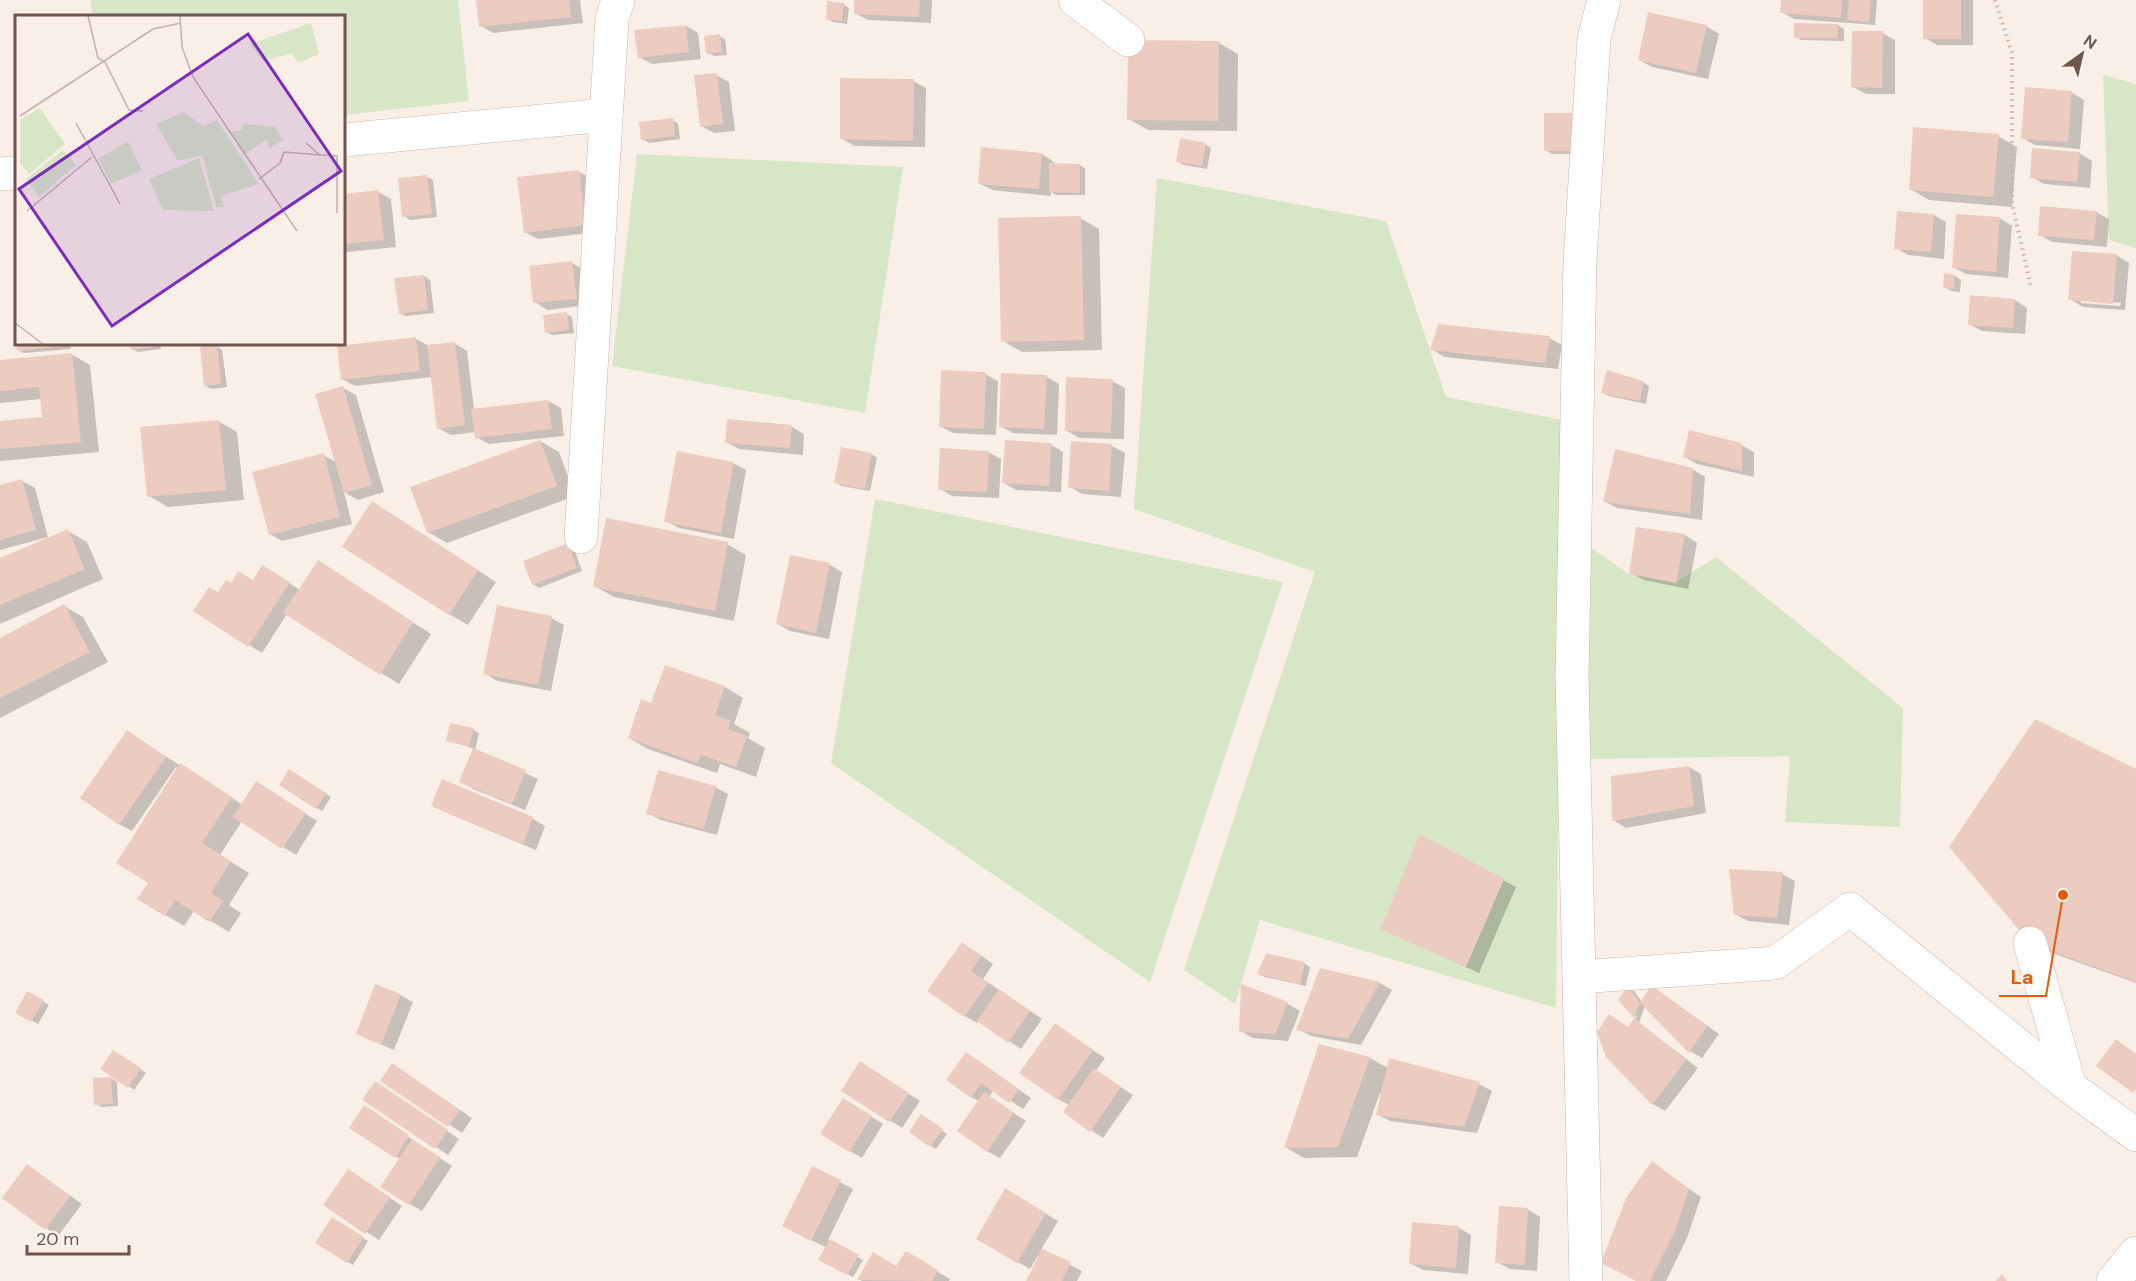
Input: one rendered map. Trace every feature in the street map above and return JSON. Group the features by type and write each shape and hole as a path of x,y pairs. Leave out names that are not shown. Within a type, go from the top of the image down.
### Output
{"street":[{"path":"581,537 612,19 618,0"},
{"path":"1075,0 1128,40"},
{"path":"1586,1281 1572,676 1580,261 1593,39 1604,0"},
{"path":"345,140 606,114"},
{"path":"0,174 15,172"},
{"path":"1579,977 1775,963 1850,909 2070,1087 2136,1135"},
{"path":"2030,943 2070,1087"},
{"path":"2113,1281 2136,1253"}],"path":[{"path":"1995,0 2012,54 2012,203 2031,287"}],"green space":[{"path":"91,0 458,0 469,101 345,115 345,15 92,15"},
{"path":"2103,75 2136,84 2136,248 2109,240"},
{"path":"637,154 903,167 865,413 612,366"},
{"path":"1157,178 1386,221 1446,397 1562,420 1556,1008 1260,920 1235,1004 1184,970 1315,572 1134,509"},
{"path":"875,499 1283,582 1150,982 831,763"},
{"path":"1590,547 1629,574 1676,582 1716,557 1903,708 1900,827 1785,822 1790,756 1584,759"}],"building":[{"path":"476,0 569,0 571,17 479,27"},
{"path":"854,0 920,0 919,17 854,14"},
{"path":"1781,0 1842,0 1841,18 1780,13"},
{"path":"1849,0 1871,0 1869,22 1847,20"},
{"path":"1923,0 1961,0 1961,39 1923,39"},
{"path":"827,1 844,3 842,21 826,20"},
{"path":"1648,12 1707,25 1696,73 1638,60"},
{"path":"1794,23 1838,24 1838,38 1794,38"},
{"path":"686,25 689,52 638,58 634,30"},
{"path":"1852,31 1883,31 1882,88 1851,87"},
{"path":"720,34 722,52 706,54 704,36"},
{"path":"1128,40 1219,41 1218,121 1127,120"},
{"path":"717,73 723,124 700,127 694,75"},
{"path":"840,78 914,79 913,141 840,139"},
{"path":"2025,87 2072,91 2068,142 2021,139"},
{"path":"1544,113 1576,113 1576,151 1544,151"},
{"path":"673,118 675,136 641,140 639,122"},
{"path":"1913,127 1999,134 1993,197 1909,190"},
{"path":"1180,138 1206,143 1202,166 1176,162"},
{"path":"981,147 1042,153 1039,189 978,184"},
{"path":"2032,148 2080,152 2077,182 2030,178"},
{"path":"1049,163 1080,164 1080,193 1049,192"},
{"path":"579,170 586,225 524,233 517,177"},
{"path":"427,175 432,214 402,217 398,178"},
{"path":"378,190 384,240 345,244 345,194"},
{"path":"2040,206 2097,211 2094,240 2038,236"},
{"path":"1897,211 1934,214 1931,252 1894,249"},
{"path":"1956,214 2000,217 1996,272 1952,268"},
{"path":"1081,216 1084,340 1001,342 998,218"},
{"path":"2072,251 2117,254 2113,304 2068,300"},
{"path":"572,261 577,299 533,303 529,266"},
{"path":"1944,273 1955,275 1954,289 1943,288"},
{"path":"424,275 428,310 399,314 394,278"},
{"path":"1970,295 2015,299 2013,328 1968,325"},
{"path":"567,312 569,330 545,333 543,315"},
{"path":"1438,324 1550,336 1545,363 1430,350"},
{"path":"416,337 420,371 341,380 337,346"},
{"path":"455,342 465,425 437,429 427,345"},
{"path":"16,345 65,345 65,346 17,351"},
{"path":"130,345 155,345 155,347 131,350"},
{"path":"217,345 221,384 204,386 200,347"},
{"path":"72,353 81,442 0,449 0,421 42,417 39,387 0,391 0,360"},
{"path":"941,370 986,372 984,429 939,427"},
{"path":"1607,370 1643,381 1640,401 1601,393"},
{"path":"1001,373 1047,375 1044,429 999,427"},
{"path":"1066,377 1113,379 1111,433 1065,431"},
{"path":"343,386 372,485 344,493 315,394"},
{"path":"548,400 552,429 475,438 471,409"},
{"path":"727,419 792,425 790,448 725,443"},
{"path":"219,420 226,490 147,497 140,427"},
{"path":"1689,430 1742,443 1742,471 1683,457"},
{"path":"540,440 557,486 427,533 410,487"},
{"path":"1005,440 1051,443 1049,486 1002,483"},
{"path":"1071,441 1112,444 1109,491 1068,488"},
{"path":"841,447 872,453 865,489 834,483"},
{"path":"940,448 989,451 987,492 938,490"},
{"path":"1615,449 1693,468 1690,514 1603,502"},
{"path":"677,451 734,462 721,533 664,522"},
{"path":"324,453 340,517 269,535 252,472"},
{"path":"22,479 36,530 0,540 0,485"},
{"path":"372,501 478,570 449,615 342,547"},
{"path":"606,518 728,542 715,611 593,587"},
{"path":"1636,527 1685,534 1676,583 1629,574"},
{"path":"68,529 85,569 0,605 0,558"},
{"path":"568,543 577,568 532,585 523,561"},
{"path":"790,555 830,563 816,633 776,624"},
{"path":"318,560 413,622 380,675 283,613"},
{"path":"262,565 290,582 248,647 193,611 209,587 218,592 226,580 231,583 238,571 253,580"},
{"path":"64,604 90,652 0,698 0,638"},
{"path":"497,605 552,616 538,685 483,674"},
{"path":"665,665 725,686 715,715 731,721 728,729 747,736 736,767 701,755 697,763 628,738 641,699 651,703"},
{"path":"2035,719 2136,769 2136,982 2030,943 1949,847"},
{"path":"450,723 474,728 469,747 446,741"},
{"path":"127,730 166,757 119,825 80,798"},
{"path":"473,748 526,770 512,804 459,782"},
{"path":"180,763 232,797 202,843 231,861 211,893 223,901 209,922 175,900 165,916 137,899 148,883 116,863"},
{"path":"1689,766 1694,806 1612,821 1611,776"},
{"path":"289,769 326,793 316,809 279,785"},
{"path":"658,770 716,786 704,829 646,814"},
{"path":"442,779 533,817 523,844 431,806"},
{"path":"256,781 306,813 282,849 233,817"},
{"path":"1420,834 1504,879 1466,967 1380,929"},
{"path":"1729,869 1783,872 1777,918 1734,915"},
{"path":"962,942 981,956 971,971 988,983 964,1017 927,991"},
{"path":"1266,953 1305,962 1300,984 1257,974"},
{"path":"1320,968 1380,982 1348,1039 1296,1030"},
{"path":"375,984 401,994 381,1045 356,1034"},
{"path":"1241,984 1288,1002 1275,1034 1239,1032"},
{"path":"1651,985 1707,1026 1689,1053 1640,1003"},
{"path":"1628,986 1640,1003 1634,1018 1618,1000"},
{"path":"999,989 1030,1011 1008,1043 977,1021"},
{"path":"27,991 44,1000 31,1022 15,1013"},
{"path":"1609,1014 1628,1027 1634,1018 1686,1060 1652,1105 1606,1057 1597,1032"},
{"path":"1055,1023 1093,1050 1058,1100 1019,1073"},
{"path":"2116,1039 2136,1054 2136,1089 2133,1093 2096,1066"},
{"path":"1319,1044 1370,1057 1338,1147 1284,1148"},
{"path":"113,1050 141,1068 128,1088 100,1069"},
{"path":"966,1052 1019,1089 1009,1103 981,1083 971,1098 946,1080"},
{"path":"1389,1058 1480,1082 1464,1127 1376,1115"},
{"path":"860,1061 909,1093 889,1122 841,1091"},
{"path":"392,1063 460,1110 448,1127 380,1081"},
{"path":"1094,1068 1121,1087 1090,1132 1063,1112"},
{"path":"111,1077 113,1104 94,1105 93,1078"},
{"path":"375,1081 448,1130 435,1149 362,1100"},
{"path":"984,1092 1014,1113 987,1152 957,1131"},
{"path":"843,1098 872,1116 849,1152 820,1134"},
{"path":"364,1105 409,1135 395,1158 349,1128"},
{"path":"921,1114 943,1129 930,1147 909,1132"},
{"path":"412,1139 440,1157 409,1205 380,1187"},
{"path":"1652,1161 1689,1189 1675,1231 1650,1281 1636,1281 1601,1263 1626,1198"},
{"path":"27,1164 70,1196 45,1230 2,1198"},
{"path":"812,1166 841,1180 811,1241 782,1226"},
{"path":"348,1169 390,1197 365,1234 323,1205"},
{"path":"1005,1188 1046,1213 1017,1263 976,1239"},
{"path":"1499,1206 1528,1208 1525,1265 1495,1263"},
{"path":"332,1217 364,1237 347,1263 315,1243"},
{"path":"1412,1222 1459,1226 1456,1268 1409,1264"},
{"path":"830,1239 859,1255 847,1275 818,1260"},
{"path":"1042,1249 1071,1262 1062,1281 1026,1281"},
{"path":"906,1251 938,1270 932,1281 857,1280 873,1252 896,1266"},
{"path":"2002,1274 2007,1281 1996,1281"}],"place":[{"name":"La","path":"2063,895"}]}
